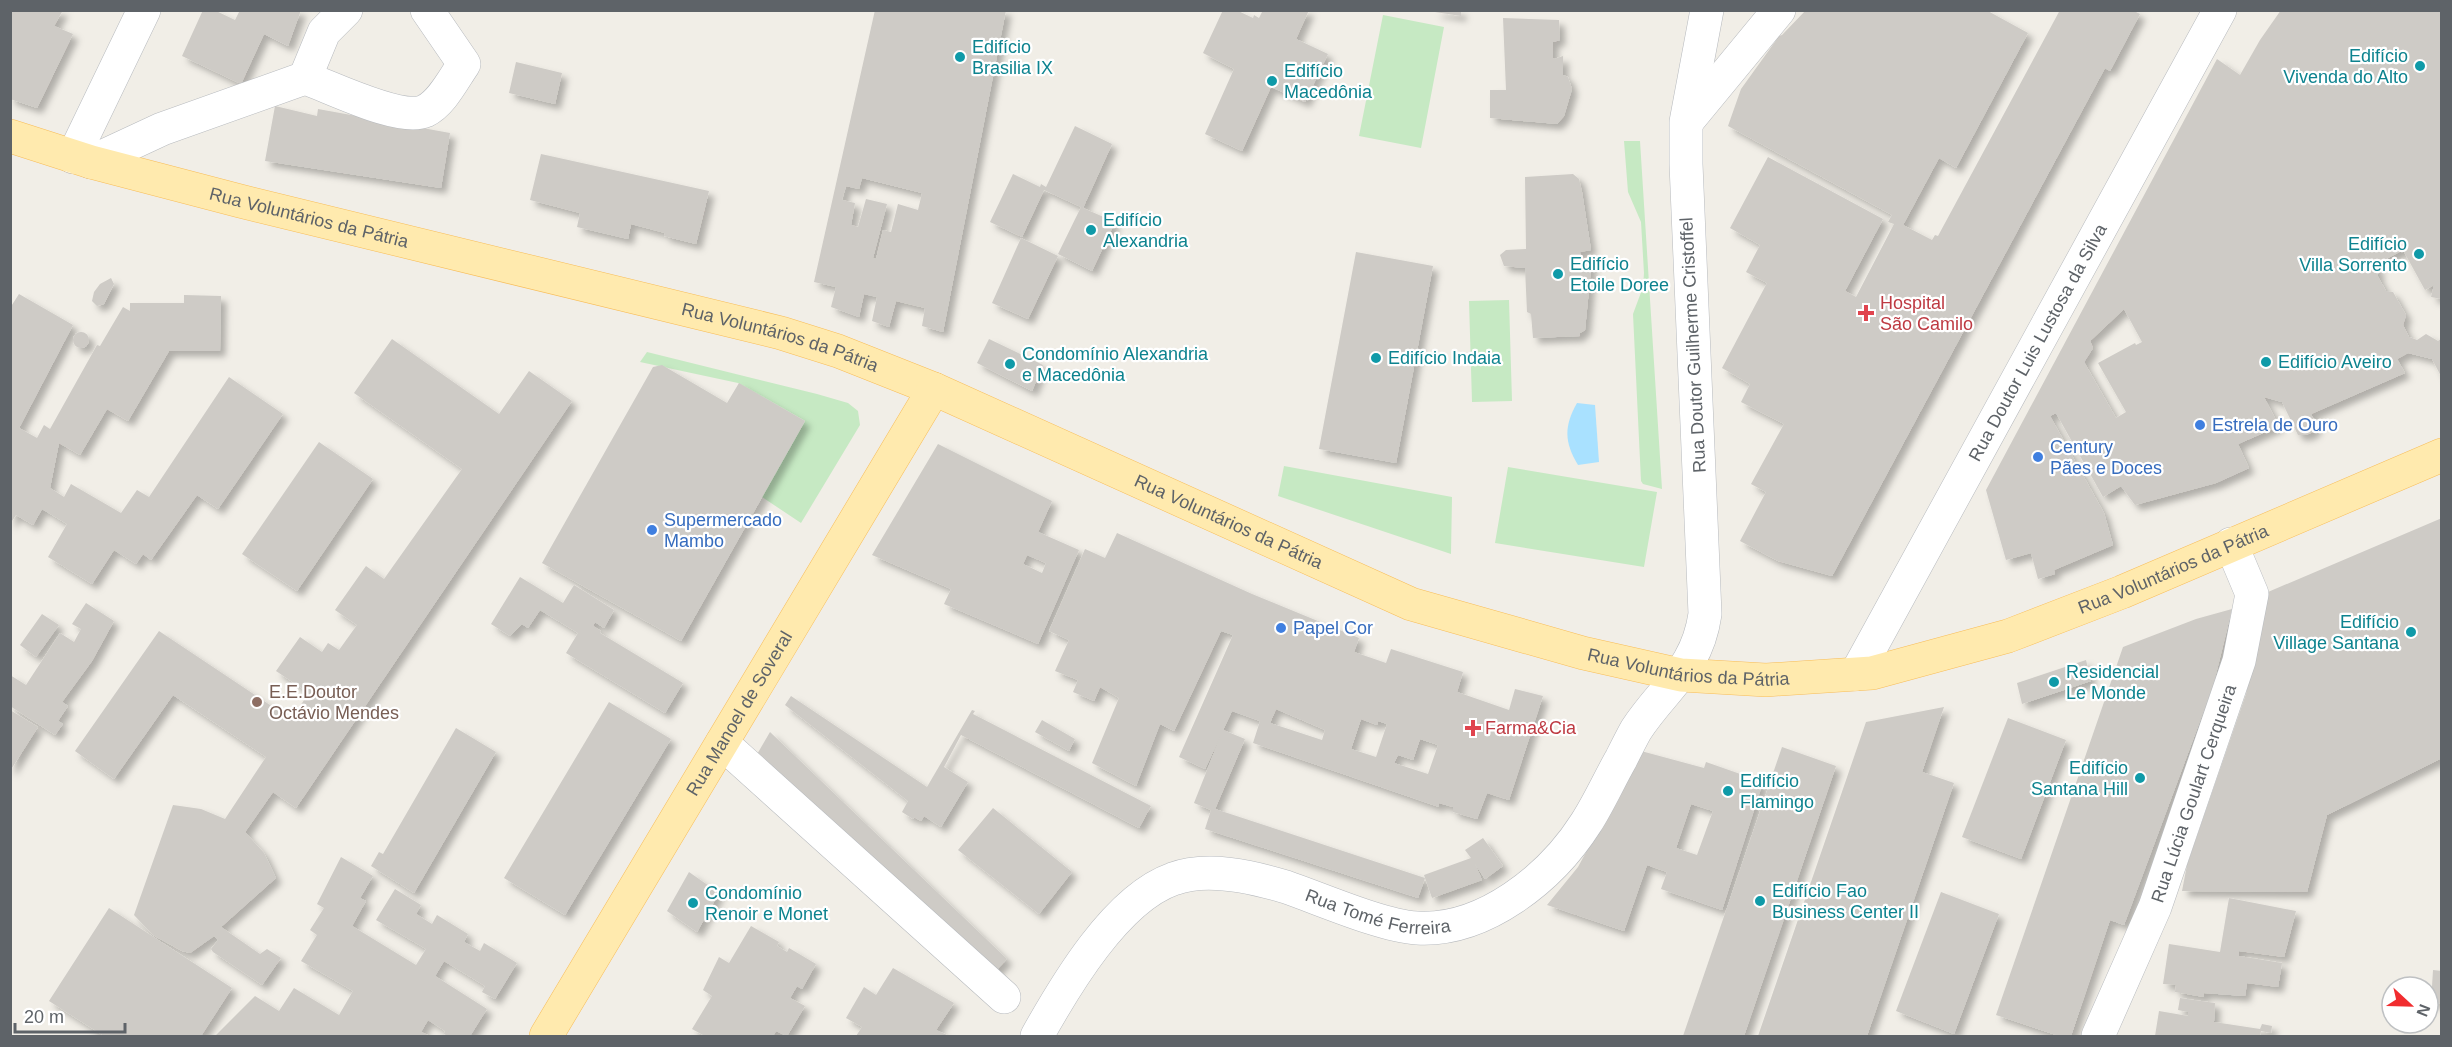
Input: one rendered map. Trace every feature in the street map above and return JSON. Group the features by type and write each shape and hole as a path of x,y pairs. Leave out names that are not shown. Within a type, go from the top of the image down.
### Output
{"main road":[{"name":"Rua Voluntários da Pátria","path":"10,136 82,159 240,201 781,333 838,351 934,389 1411,604 1583,652 1681,675 1766,680 1872,673 2008,636 2122,592 2442,455"},
{"name":"Rua Manoel de Soveral","path":"546,1036 934,389"}],"street":[{"path":"82,159 144,10"},
{"path":"305,78 324,32 346,10"},
{"path":"82,159 305,78 390,110 409,113 425,111 435,103 464,64 427,10"},
{"name":"Rua Doutor Guilherme Cristoffel","path":"1681,675 1696,652 1705,614 1688,245 1686,122 1707,10"},
{"path":"1686,122 1779,10"},
{"name":"Rua Doutor Luis Lustosa da Silva","path":"1856,674 2220,10"},
{"name":"Rua Lúcia Goulart Cerqueira","path":"2098,1036 2155,907 2239,661 2252,594 2231,544"},
{"name":"Rua Tomé Ferreira","path":"1036,1036 1100,938 1136,902 1173,879 1216,873 1259,879 1416,928 1450,926 1489,914 1515,898 1550,866 1585,825 1637,729 1681,675"},
{"path":"722,743 1004,997"}],"green space":[{"path":"1383,15 1444,27 1421,148 1359,136"},
{"path":"1624,141 1640,141 1662,489 1643,484 1641,481 1633,314 1643,287 1644,273 1641,222 1628,192"},
{"path":"1509,300 1512,401 1472,402 1469,301"},
{"path":"647,352 817,394 848,403 858,411 860,425 801,523 762,497 805,421 738,383 640,362"},
{"path":"1284,466 1452,497 1451,554 1278,496"},
{"path":"1508,467 1657,492 1644,567 1495,543"}],"water":[{"path":"1577,403 1595,405 1599,462 1578,465 1570,449 1568,427"}],"building":[{"path":"10,10 63,10 54,26 73,34 37,108 10,99"},
{"path":"203,10 214,10 235,20 240,10 301,10 288,46 264,34 241,84 182,56"},
{"path":"875,10 1006,10 943,332 922,326 925,308 896,301 889,327 872,321 877,297 864,294 859,317 831,307 836,287 814,282","holes":["862,178 922,193 918,210 898,204 891,232 883,230 876,259 873,258 887,204 866,199 858,227 851,225 855,203 842,200 846,186 859,189"]},
{"name":"Edifício Macedônia","path":"1223,10 1236,10 1253,18 1254,15 1259,18 1263,10 1309,10 1296,39 1328,54 1305,102 1271,87 1242,151 1205,134 1234,69 1203,53"},
{"path":"1436,10 1461,10 1461,16 1435,12"},
{"name":"Hospital São Camilo","path":"1806,10 1986,10 2028,33 1956,168 1939,158 1903,225 1932,240 1935,235 1938,236 2060,10 2132,10 2140,14 2110,71 2105,68 1832,576 1778,561 1740,541 1766,492 1751,484 1784,424 1741,402 1750,384 1722,368 1767,283 1746,272 1760,245 1730,228 1768,157 1883,219 1845,291 1856,297 1894,224 1888,222 1892,215 1728,126 1741,89 1777,39 1772,38 1782,35"},
{"path":"2281,10 2442,10 2442,299 2431,297 2434,285 2425,290 2403,250 2373,266 2380,270 2377,275 2386,291 2393,292 2406,315 2403,325 2409,337 2417,340 2426,334 2438,341 2442,338 2442,378 2432,359 2408,353 2397,359 2405,373 2311,414 2317,425 2313,432 2306,435 2298,435 2282,402 2264,397 2279,426 2238,444 2249,468 2216,483 2135,505 2121,486 2103,497 2056,413 2050,416 2104,513 2113,545 2054,570 2055,574 2038,579 2031,553 2006,560 1986,490 2217,59 2240,75","holes":["2124,309 2142,342 2136,345 2135,343 2098,363 2126,412 2116,418 2084,362 2093,348 2090,341"]},
{"path":"1503,18 1559,20 1560,40 1553,42 1553,58 1563,56 1563,75 1568,77 1572,89 1564,116 1557,124 1490,118 1490,90 1506,90"},
{"path":"516,62 562,73 555,104 509,93"},
{"path":"275,106 317,116 318,109 450,133 441,188 265,161"},
{"name":"Edifício Alexandria","path":"1075,126 1112,144 1083,208 1115,222 1092,271 1058,254 1081,207 1044,190 1022,237 990,222 1013,174 1040,187 1041,184 1046,187"},
{"path":"541,154 709,191 696,244 631,224 628,239 577,227 580,213 530,200"},
{"name":"Edifício Etoile Doree","path":"1573,174 1579,179 1591,250 1580,252 1581,260 1592,259 1585,330 1580,333 1580,336 1533,338 1531,314 1527,312 1525,268 1504,266 1500,255 1506,250 1526,249 1525,177"},
{"path":"1021,238 1058,256 1028,319 992,303"},
{"name":"Edifício Indaia","path":"1356,252 1433,266 1396,463 1319,449"},
{"path":"111,278 114,284 104,304 97,306 92,301 94,292 100,284"},
{"path":"19,294 73,325 19,428 37,438 44,425 50,429 97,345 100,346 123,307 130,311 130,303 184,303 184,295 221,296 220,351 169,351 128,421 107,409 80,455 59,443 50,488 64,497 71,484 121,513 137,490 149,497 229,377 283,414 218,509 197,495 151,560 143,554 136,564 114,550 92,584 48,557 67,524 42,509 33,525 16,515 10,524 10,308"},
{"path":"78,332 84,332 89,340 87,346 78,348 73,343 73,337"},
{"path":"392,339 499,414 529,371 572,401 296,808 273,792 245,832 264,853 276,878 221,927 260,954 267,949 281,958 262,985 213,952 211,949 218,940 214,936 190,953 182,951 153,935 134,915 173,805 201,809 225,819 266,757 173,695 114,779 75,751 159,631 291,719 309,693 276,671 300,637 322,652 328,643 339,650 357,625 335,610 366,566 384,579 462,469 354,393"},
{"name":"Condomínio Alexandria e Macedônia","path":"989,339 1043,365 1032,391 977,363"},
{"name":"Supermercado Mambo","path":"662,365 727,403 739,383 805,421 681,641 542,563 653,367"},
{"path":"319,442 373,479 297,591 242,554"},
{"path":"938,444 1052,501 1038,532 1079,550 1038,644 944,604 951,589 872,555","holes":["1027,555 1046,563 1042,573 1023,564"]},
{"path":"2442,518 2442,758 2327,815 2307,892 2182,891 2187,865 2246,694 2268,592"},
{"path":"1117,533 1252,594 1359,638 1354,652 1386,663 1391,649 1463,672 1457,692 1509,710 1515,689 1543,696 1509,800 1487,793 1477,819 1453,812 1453,807 1439,803 1439,807 1253,743 1260,721 1232,711 1223,730 1245,739 1215,809 1425,878 1418,898 1205,829 1211,810 1194,803 1221,735 1205,769 1179,757 1233,635 1221,631 1174,731 1160,724 1136,786 1092,763 1119,698 1100,687 1094,701 1073,692 1078,680 1055,671 1069,640 1049,631 1085,549 1105,558","holes":["1276,709 1325,730 1322,740 1270,723","1361,719 1377,725 1378,721 1387,724 1376,757 1351,749","1420,739 1438,745 1428,774 1394,763 1398,755 1413,760"]},
{"path":"520,577 563,603 574,585 614,610 604,628 595,622 593,626 601,631 600,633 683,683 665,713 566,653 578,633 540,610 528,628 522,624 510,636 491,624"},
{"path":"86,603 114,621 92,661 62,702 68,706 58,721 63,724 55,735 10,706 10,675 26,685 60,633 74,642 81,629 72,624"},
{"path":"2232,609 2213,686 2124,925 2110,920 2071,1036 2059,1036 1996,1015 2123,647 2196,619"},
{"path":"42,614 59,625 36,657 20,645"},
{"name":"Residencial Le Monde","path":"2086,660 2091,681 2022,704 2017,683"},
{"path":"791,696 927,787 972,710 975,711 973,714 1151,806 1139,828 961,735 944,767 968,782 941,827 924,816 921,821 914,817 913,819 902,812 908,801 785,705"},
{"path":"609,702 671,739 565,915 504,878"},
{"path":"1944,707 1922,772 1954,783 1867,1036 1758,1036 1866,722"},
{"path":"10,710 38,727 10,771"},
{"path":"2008,718 2066,740 2021,859 1962,837"},
{"path":"1042,720 1075,739 1069,751 1035,732"},
{"path":"456,728 496,752 414,893 371,866 379,852 383,854"},
{"path":"770,732 1007,959 989,978 756,756"},
{"name":"Edifício Fao Business Center II","path":"1782,747 1836,766 1744,1036 1683,1036"},
{"path":"1641,751 1704,768 1706,762 1763,782 1722,910 1661,889 1667,872 1647,865 1624,931 1547,905 1578,867","holes":["1691,804 1713,811 1697,855 1676,848"]},
{"path":"993,808 1072,872 1039,914 958,850"},
{"path":"1483,838 1503,866 1485,879 1475,864 1482,880 1432,898 1424,875 1471,858 1465,850"},
{"path":"341,857 373,876 360,898 366,901 352,926 416,965 426,949 376,920 395,889 421,905 416,914 432,924 437,915 468,934 464,942 480,951 484,943 517,963 495,999 482,992 485,986 444,961 435,976 487,1009 470,1036 448,1036 444,1034 445,1031 428,1020 421,1032 430,1036 215,1036 255,996 279,1011 294,988 339,1015 353,991 301,961 317,935 310,930 324,908 317,904"},
{"name":"Condomínio Renoir e Monet","path":"689,872 719,893 697,932 667,911"},
{"path":"1941,892 1999,914 1954,1034 1896,1011"},
{"path":"2229,898 2296,911 2284,957 2239,951 2239,956 2282,963 2278,987 2247,983 2245,996 2204,993 2204,997 2175,992 2176,985 2163,984 2169,944 2220,952"},
{"path":"109,908 232,988 201,1036 104,1036 49,1001"},
{"path":"751,926 779,942 777,946 787,952 789,948 816,964 802,989 797,986 790,998 805,1006 787,1036 776,1031 773,1036 705,1036 692,1029 712,996 703,990 719,957 729,963"},
{"path":"893,968 954,1003 936,1030 949,1036 856,1036 862,1027 846,1018 864,987 876,995"},
{"path":"2433,970 2442,971 2442,1004 2440,1004 2440,975 2433,975"},
{"path":"2180,998 2215,1003 2214,1022 2260,1029 2262,1024 2272,1026 2271,1033 2261,1031 2260,1036 2155,1036 2159,1011 2188,1016 2188,1012 2178,1010"}],"place":[{"name":"Edifício Brasilia IX","path":"960,57"},
{"name":"Edifício Vivenda do Alto","path":"2420,66"},
{"name":"Edifício Macedônia","path":"1272,81"},
{"name":"Edifício Alexandria","path":"1091,230"},
{"name":"Edifício Villa Sorrento","path":"2419,254"},
{"name":"Edifício Etoile Doree","path":"1558,274"},
{"name":"Hospital São Camilo","path":"1866,313"},
{"name":"Edifício Indaia","path":"1376,358"},
{"name":"Edifício Aveiro","path":"2266,362"},
{"name":"Condomínio Alexandria e Macedônia","path":"1010,364"},
{"name":"Estrela de Ouro","path":"2200,425"},
{"name":"Century Pães e Doces","path":"2038,457"},
{"name":"Supermercado Mambo","path":"652,530"},
{"name":"Papel Cor","path":"1281,628"},
{"name":"Edifício Village Santana","path":"2411,632"},
{"name":"Residencial Le Monde","path":"2054,682"},
{"name":"E.E.Doutor Octávio Mendes","path":"257,702"},
{"name":"Farma&Cia","path":"1473,728"},
{"name":"Edifício Santana Hill","path":"2140,778"},
{"name":"Edifício Flamingo","path":"1728,791"},
{"name":"Edifício Fao Business Center II","path":"1760,901"},
{"name":"Condomínio Renoir e Monet","path":"693,903"}]}
